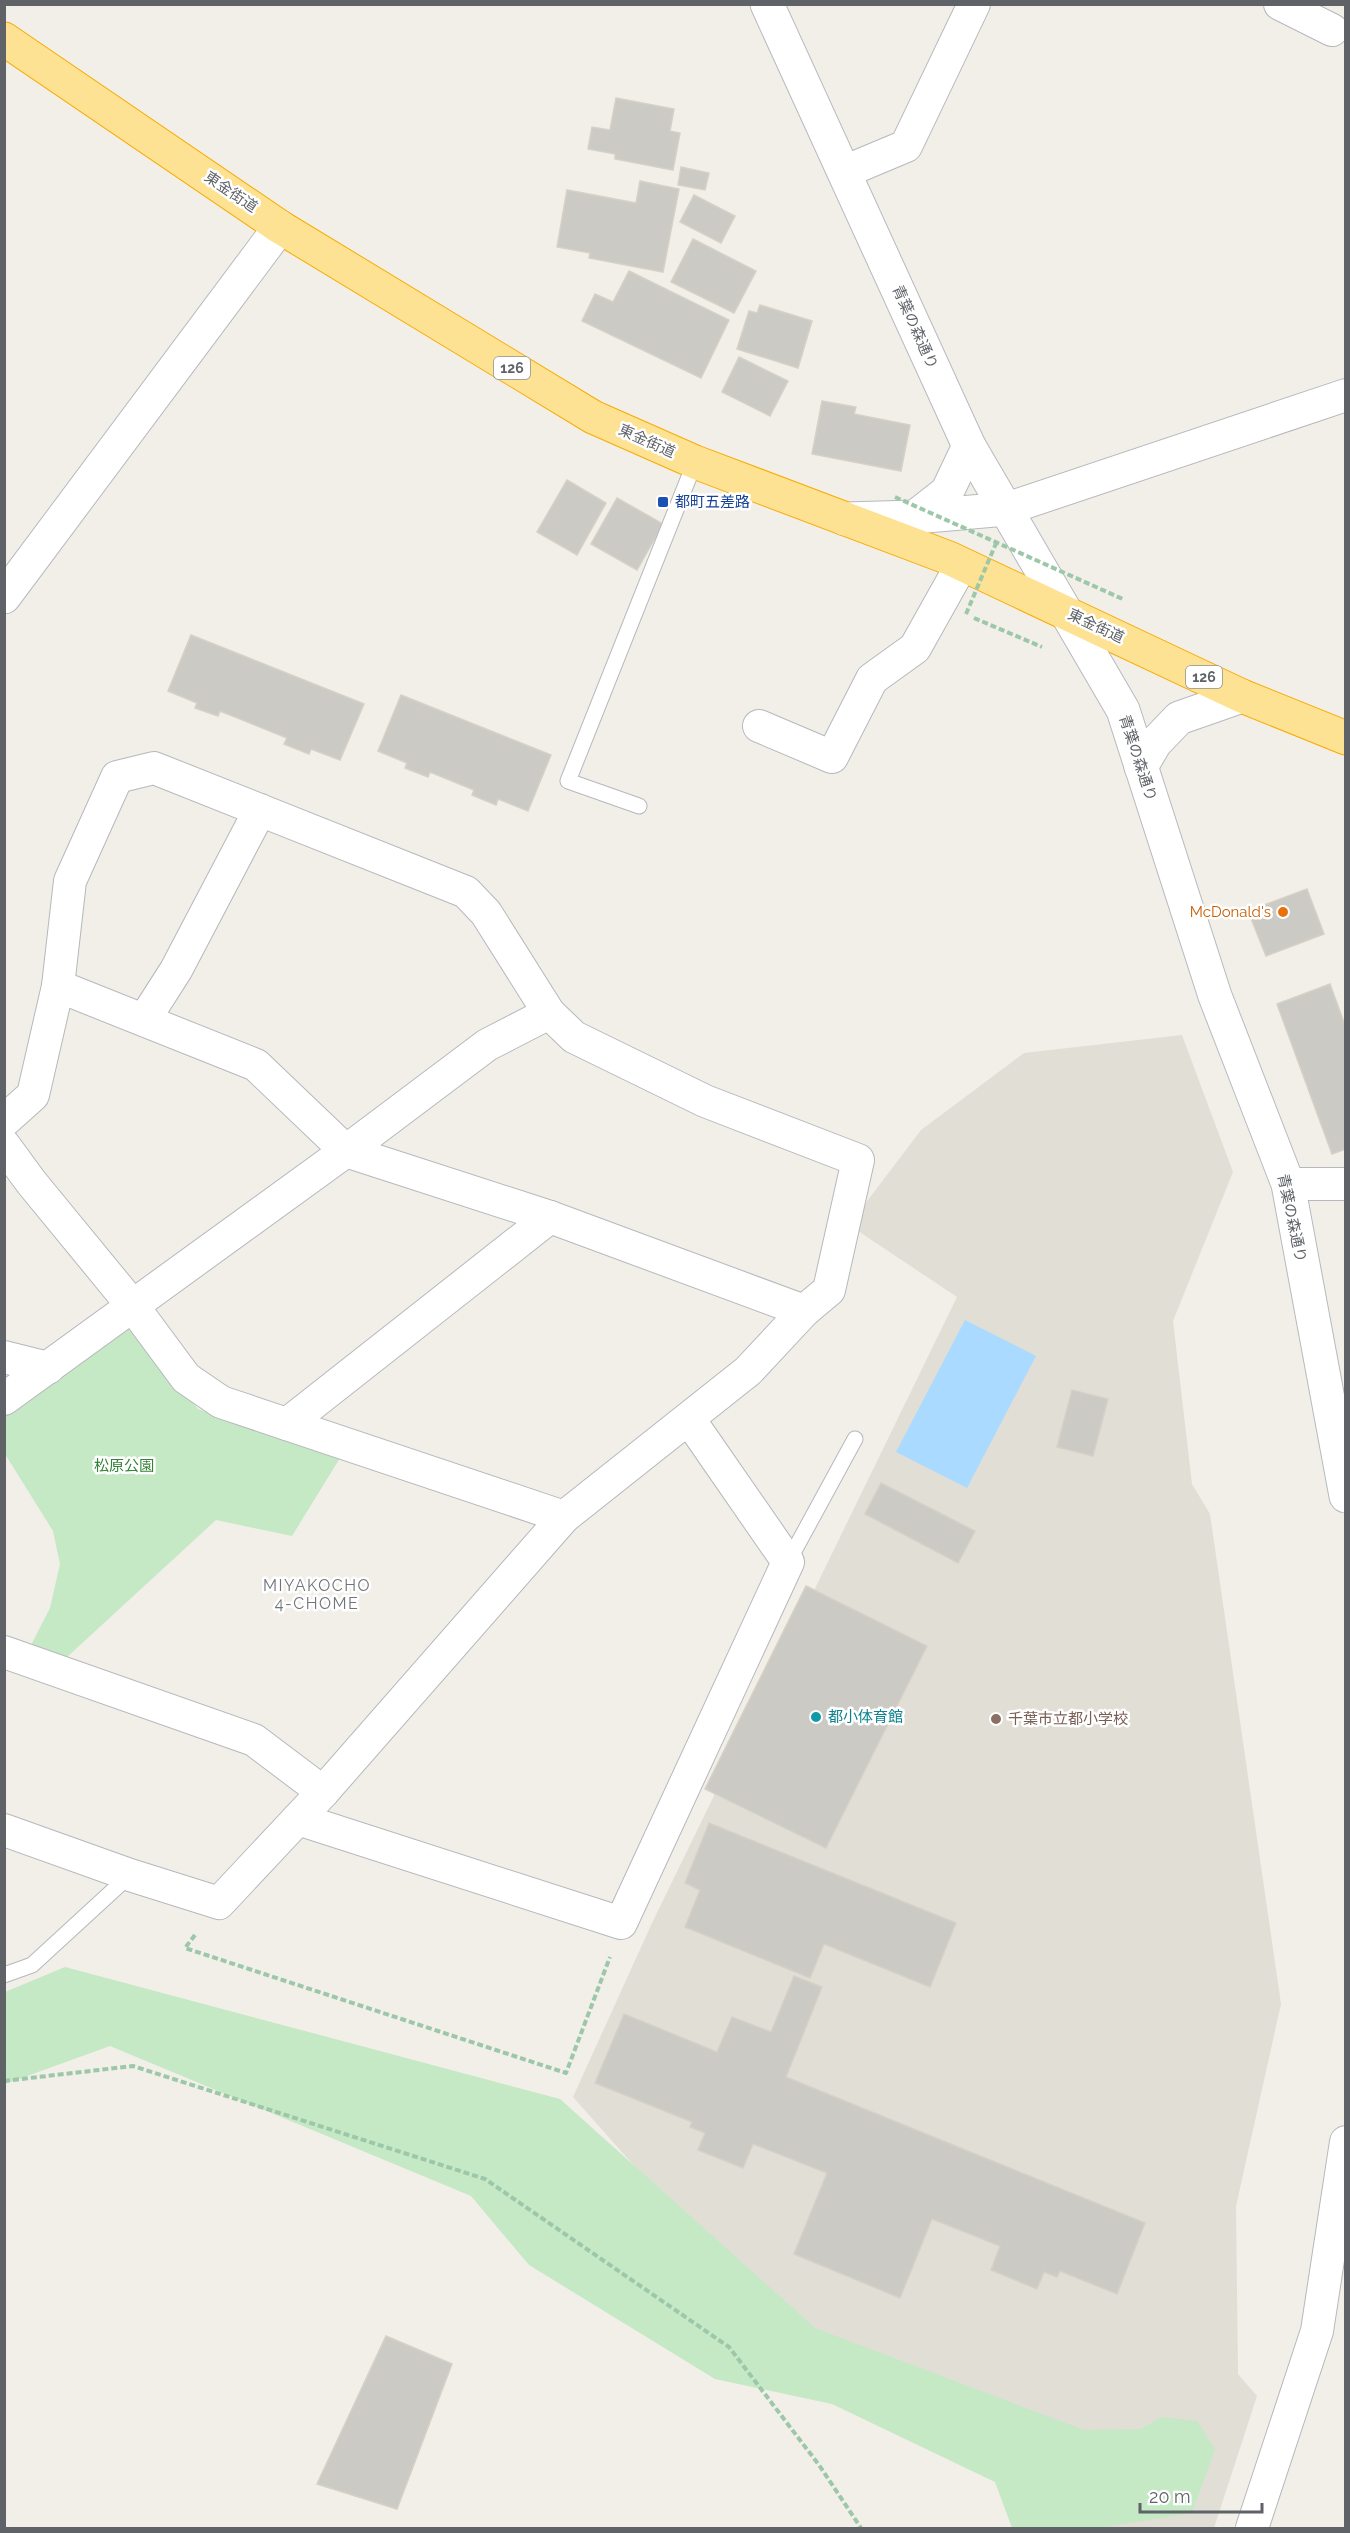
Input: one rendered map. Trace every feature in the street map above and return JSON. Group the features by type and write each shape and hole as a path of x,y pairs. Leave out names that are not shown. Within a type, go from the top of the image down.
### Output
{"highway":[{"name":"東金街道","path":"4,39 280,227 592,417 695,462 962,564 1242,696 1346,738"}],"street":[{"name":"青葉の森通り","path":"767,4 969,446 1123,710 1215,996 1288,1184 1345,1485"},
{"path":"844,172 906,146 974,4"},
{"path":"1280,4 1332,30"},
{"path":"4,597 280,227"},
{"path":"905,507 1006,509 1346,395"},
{"path":"845,519 905,507 946,492 969,446"},
{"path":"759,726 832,757 872,679 915,648 962,564"},
{"path":"1141,767 1155,743 1179,718 1242,696"},
{"path":"4,1121 33,1095 58,986 70,881 117,777 154,768 466,892 486,913 549,1013 574,1037 705,1101 858,1160 829,1290 804,1311 748,1371 564,1517 323,1792 219,1903 130,1875 4,1830"},
{"path":"144,1020 176,970 260,810"},
{"path":"58,986 256,1065 346,1151 550,1217 804,1311"},
{"path":"4,1399 346,1151 487,1045 549,1013"},
{"path":"4,1145 18,1179 132,1305 186,1378 221,1402 564,1517"},
{"path":"1288,1184 1346,1184"},
{"path":"287,1424 550,1217"},
{"path":"4,1357 48,1368"},
{"path":"298,1819 621,1923 788,1562 689,1419"},
{"path":"4,1652 254,1740 323,1792"},
{"path":"1252,2529 1317,2331 1346,2142"}],"lane":[{"path":"639,806 568,781 695,462"},
{"path":"788,1562 855,1439"},
{"path":"4,1975 33,1965 130,1875"}],"path":[{"path":"905,507 997,541 1125,600"},
{"path":"997,541 966,614 1042,648"},
{"path":"219,1903 186,1948 566,2073 621,1923"},
{"path":"4,2081 133,2066 485,2179 729,2347 819,2465 861,2529"}],"shaded area":[{"name":"千葉市立都小学校","path":"1182,1035 1233,1172 1173,1321 1192,1484 1210,1514 1281,2004 1236,2206 1238,2374 1257,2396 1214,2528 1031,2528 1014,2430 747,2293 573,2097 652,1923 957,1297 849,1225 921,1130 1024,1053"}],"green space":[{"name":"松原公園","path":"116,1329 135,1329 198,1409 340,1458 292,1536 216,1520 66,1658 30,1647 50,1608 60,1564 53,1531 5,1454 4,1411"},
{"path":"65,1967 560,2099 815,2328 1084,2430 1141,2429 1161,2417 1197,2421 1215,2449 1192,2513 1099,2528 1012,2528 995,2482 832,2404 715,2379 529,2265 471,2196 110,2046 5,2084 5,1992"}],"water":[{"path":"965,1320 1036,1356 967,1488 896,1452"}],"building":[{"path":"616,98 674,109 670,131 680,133 673,170 615,159 615,154 588,149 592,127 610,130"},
{"path":"681,167 709,173 705,190 678,185"},
{"path":"640,181 679,189 663,272 589,258 590,253 557,247 567,190 636,203"},
{"path":"694,195 735,216 721,243 680,222"},
{"path":"693,239 756,271 734,313 671,282"},
{"path":"629,271 729,320 701,378 582,321 595,294 613,302"},
{"path":"760,305 812,321 798,368 737,349 749,311 757,313"},
{"path":"739,357 788,381 770,416 722,392"},
{"path":"822,401 856,407 854,414 910,425 901,471 812,454"},
{"path":"567,480 606,503 577,555 537,532"},
{"path":"617,498 663,524 637,570 591,544"},
{"path":"191,635 364,704 340,760 311,749 309,754 284,744 287,738 220,711 218,716 195,708 197,703 168,691"},
{"path":"401,695 551,755 528,811 498,799 496,805 472,795 474,790 430,772 428,777 405,768 407,763 378,751"},
{"path":"1307,889 1324,934 1266,956 1248,911"},
{"path":"1330,984 1346,1028 1346,1149 1332,1154 1277,1004"},
{"path":"1072,1390 1108,1399 1093,1456 1057,1447"},
{"path":"881,1483 975,1531 958,1563 865,1514"},
{"name":"都小体育館","path":"806,1586 927,1646 826,1848 705,1789"},
{"path":"709,1823 956,1923 930,1987 824,1944 810,1978 685,1927 700,1890 685,1883"},
{"path":"794,1976 822,1987 786,2077 1145,2223 1117,2294 1060,2271 1057,2277 1044,2272 1037,2289 991,2270 1000,2246 932,2219 900,2298 794,2254 827,2173 753,2144 743,2168 698,2150 705,2133 690,2127 692,2122 595,2083 624,2014 717,2052 732,2017 771,2032"},
{"path":"386,2336 452,2364 397,2509 317,2484"}],"place":[{"name":"都町五差路","path":"663,502"},
{"name":"McDonald's","path":"1283,912"},
{"name":"都小体育館","path":"816,1717"},
{"name":"千葉市立都小学校","path":"996,1719"}],"district":[{"name":"MIYAKOCHO 4-CHOME","path":"317,1594"}]}
